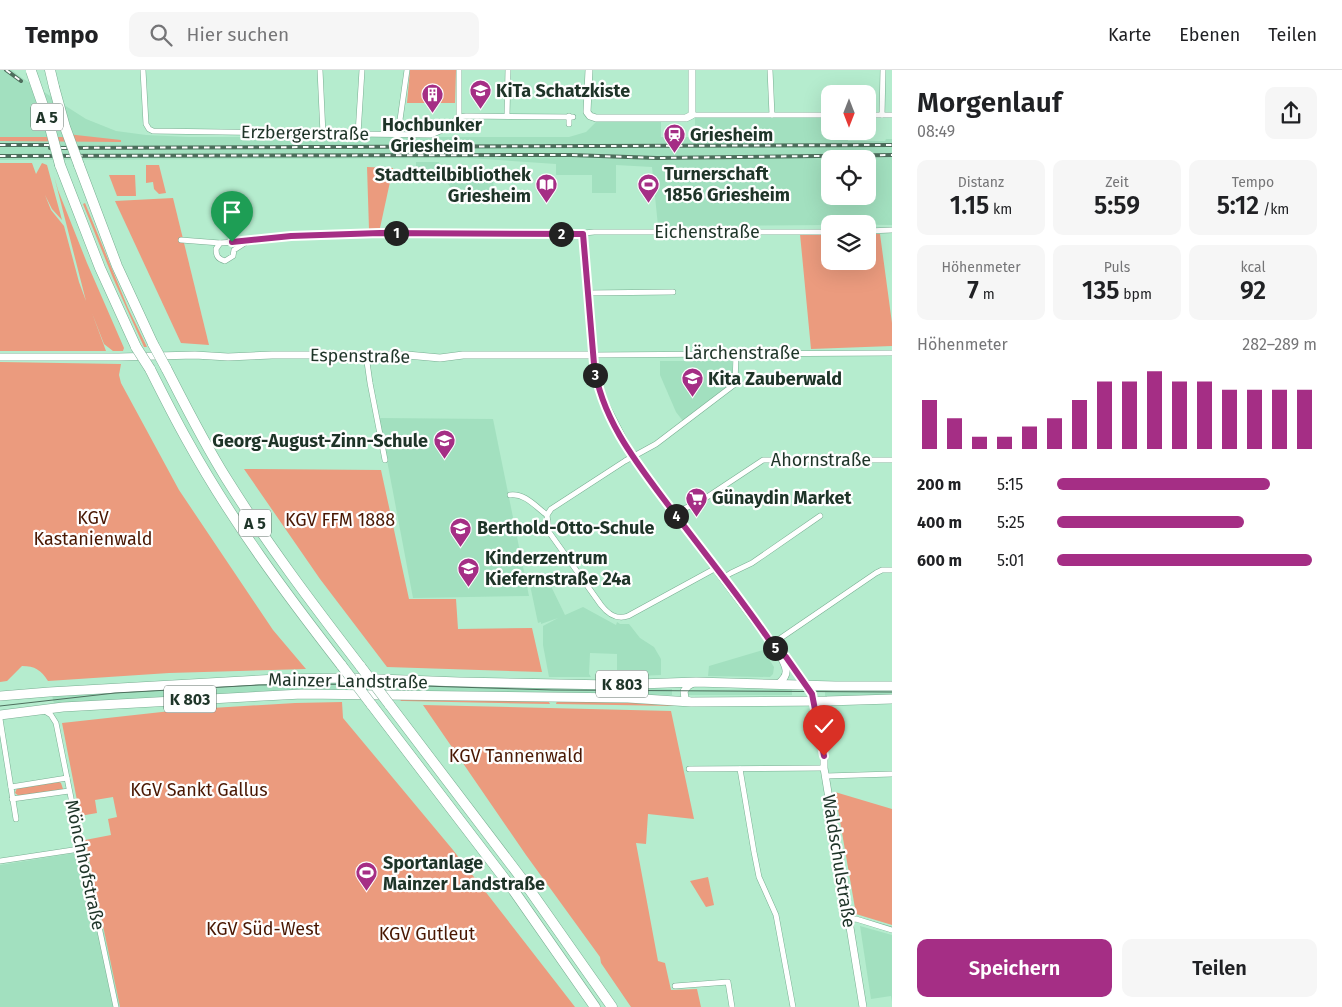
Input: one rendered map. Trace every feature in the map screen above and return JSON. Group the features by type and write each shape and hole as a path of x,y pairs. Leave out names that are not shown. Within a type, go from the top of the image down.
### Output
{"highway":[{"name":"A 5","path":"50,70 65,127 117,266 153,344 225,477 257,526 308,597 522,879 612,1007"},
{"name":"A 5","path":"31,71 48,120 60,165 100,268 136,347 150,369 187,441 240,525 301,613 514,892 595,1007"}],"main road":[{"name":"Mainzer Landstraße","path":"0,696 278,679 360,678 611,685 696,682 807,686 892,686"},
{"name":"Mainzer Landstraße","path":"0,715 63,707 332,693 628,698 691,702 892,698"}],"street":[{"name":"Erzbergerstraße","path":"143,70 147,127 154,131 431,135 438,133 459,117"},
{"path":"320,70 323,134"},
{"path":"358,134 362,70"},
{"path":"398,134 407,70"},
{"path":"459,70 459,117 571,116 569,124"},
{"path":"507,116 508,70"},
{"path":"589,70 587,112 590,116 596,118 686,118 692,115 821,115"},
{"path":"692,70 692,115"},
{"path":"770,70 770,112 772,115"},
{"path":"882,70 882,115"},
{"path":"876,115 892,115"},
{"path":"876,231 892,230"},
{"name":"Eichenstraße","path":"227,242 291,236 380,233 821,232"},
{"name":"Waldschulstraße","path":"583,234 593,355 597,383 606,408 633,457 772,644 786,657 807,686 814,701 863,1007"},
{"path":"181,240 220,244 227,242 232,245 234,250 233,256 225,261 216,255 216,249 220,244"},
{"path":"234,250 248,241"},
{"path":"588,293 673,292"},
{"name":"Lärchenstraße","path":"593,355 892,353"},
{"path":"716,568 628,616 617,618 606,612 549,532 547,515 551,510 656,444 735,384 736,354"},
{"path":"366,355 385,460"},
{"name":"Espenstraße","path":"0,357 407,355 440,358 463,355 593,355"},
{"name":"Ahornstraße","path":"675,515 683,509 698,503 763,460 892,460"},
{"path":"510,495 516,494 526,499 547,515"},
{"path":"723,578 752,563 820,516"},
{"path":"772,644 876,572 892,570"},
{"name":"Waldschulstraße","path":"778,650 785,665 786,673 783,680 778,684"},
{"path":"691,702 685,699 684,691 690,684 696,682"},
{"path":"794,701 804,696 807,686"},
{"path":"56,723 58,714 63,707"},
{"path":"43,709 51,715 56,723"},
{"path":"0,719 16,819"},
{"name":"Mönchhofstraße","path":"56,723 79,847 84,856 116,1007"},
{"path":"689,769 892,774"},
{"path":"740,769 757,869 776,915 793,1007"},
{"path":"11,787 67,778"},
{"path":"12,799 69,791"},
{"path":"0,861 73,850 79,847"},
{"path":"848,920 856,919 892,930"},
{"path":"675,986 728,982 732,1007"}],"shaded area":[{"path":"0,70 12,70 86,119 116,131 146,135 189,137 569,137 586,132 596,122 661,121 661,137 690,137 691,140 695,140 695,117 821,117 821,140 885,141 886,139 892,139 892,225 876,225 876,215 821,215 821,225 658,226 652,167 616,165 616,193 592,193 592,175 556,175 556,164 468,158 0,160"},
{"path":"416,162 439,162 440,167 456,177 493,178 494,192 452,192 449,185 442,178 416,177"},
{"name":"Kita Zauberwald","path":"660,361 732,361 732,385 683,421 676,412 660,375"},
{"path":"379,418 493,419 529,596 413,598"},
{"path":"548,580 565,615 583,607 616,625 617,622 629,624 640,638 654,647 661,659 661,675 617,677 617,654 590,653 589,674 591,677 549,677 543,645 543,626 558,618 541,624 541,622 538,623 530,585"},
{"path":"763,650 774,667 773,674 770,677 708,676 709,666"},
{"path":"313,681 672,689 672,695 395,691 54,704 52,695 313,683"},
{"path":"792,689 792,695 687,695 688,690"},
{"path":"892,690 892,695 825,696 825,691"},
{"path":"87,851 120,1007 0,1007 0,865"},
{"path":"860,926 892,935 892,1002 891,996 871,999"}],"green space":[{"path":"410,70 456,70 455,103 407,103"},
{"path":"67,134 121,140 121,142 0,141 0,137 64,137"},
{"path":"0,163 32,163 36,174 42,163 47,165 62,220 52,209 45,195 51,210 64,226 86,301 54,176 87,263 124,348 123,351 113,351 104,344 92,313 106,351 0,351"},
{"path":"146,165 159,165 166,193 159,194 154,189 153,182 146,183"},
{"path":"367,167 393,168 380,228 369,229"},
{"path":"109,175 135,175 136,196 117,196"},
{"path":"173,198 209,345 181,343 115,201"},
{"path":"85,203 128,308 147,347 144,347 113,278 83,204"},
{"path":"800,234 821,234 821,270 876,270 876,234 880,234 892,323 892,346 811,349"},
{"name":"KGV Kastanienwald","path":"0,362 121,364 119,375 121,383 179,490 273,630 306,669 169,673 48,681 37,669 22,666 7,681 0,682"},
{"name":"KGV FFM 1888","path":"244,469 381,470 409,599 456,599 458,629 532,628 542,672 387,667 320,579"},
{"path":"398,697 548,700 550,704 401,701"},
{"path":"557,701 675,704 675,706 556,704"},
{"path":"342,702 343,718 453,850 575,1007 120,1007 85,840 111,835 108,819 117,817 113,797 95,800 97,813 80,816 62,723 180,710"},
{"name":"KGV Tannenwald","path":"423,705 671,711 694,819 648,814 646,844 636,843 658,961 665,963 671,990 697,989 701,1007 631,1007 601,963 600,957 526,855"},
{"path":"59,782 63,789 60,791 19,796 15,793 17,788"},
{"path":"835,792 892,809 892,925 856,914"},
{"path":"708,877 714,905 706,907 690,881"}],"tram line":[{"path":"0,706 115,693 259,685 358,684 553,690 892,692"}],"railway":[{"path":"6,70 21,81"},
{"path":"0,145 57,145"},
{"path":"50,148 892,145"},
{"path":"0,156 571,155 657,158 892,155"}],"place":[{"name":"KiTa Schatzkiste","path":"480,110"},
{"name":"Hochbunker Griesheim","path":"432,114"},
{"name":"Griesheim","path":"674,154"},
{"name":"Turnerschaft 1856 Griesheim","path":"648,203"},
{"name":"Stadtteilbibliothek Griesheim","path":"547,204"},
{"name":"Kita Zauberwald","path":"692,398"},
{"name":"Georg-August-Zinn-Schule","path":"444,460"},
{"name":"Günaydin Market","path":"696,517"},
{"name":"Berthold-Otto-Schule","path":"461,547"},
{"name":"Kinderzentrum Kiefernstraße 24a","path":"469,587"},
{"name":"Sportanlage Mainzer Landstraße","path":"367,892"}],"route":[{"path":"232,242 291,236 380,233 583,234 594,364 597,383 606,408 624,444 639,466 774,647 786,657 812,694 824,756"}],"park label":[{"name":"KGV Sankt Gallus","path":"199,790"},
{"name":"KGV Süd-West","path":"263,929"},
{"name":"KGV Gutleut","path":"427,934"}]}
